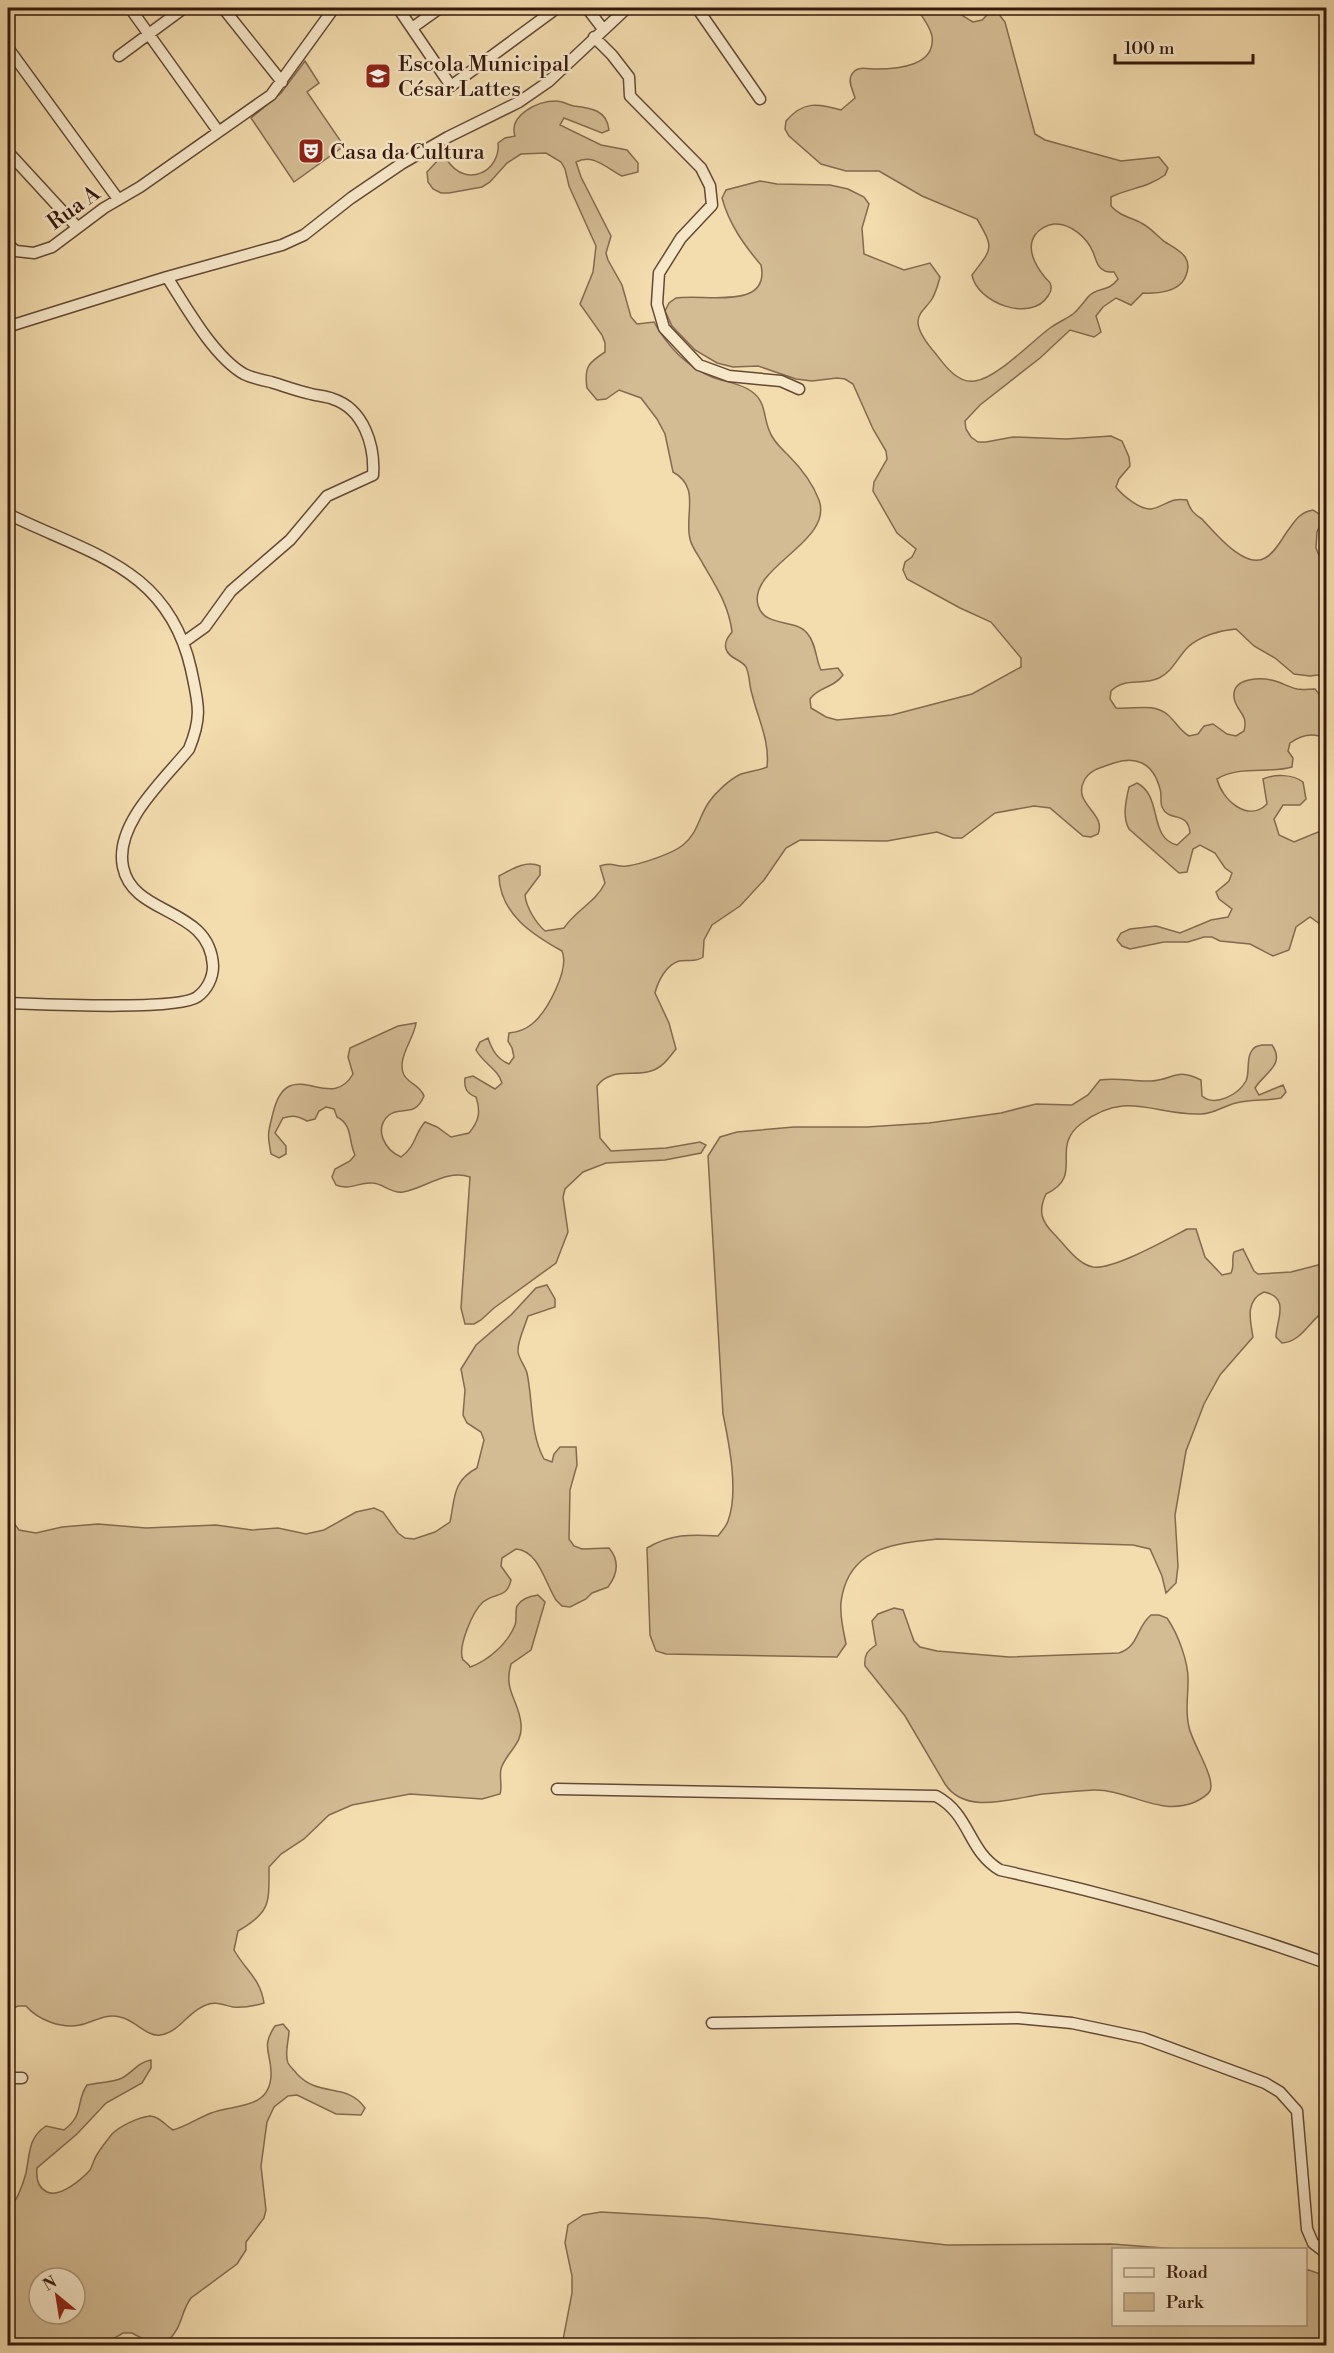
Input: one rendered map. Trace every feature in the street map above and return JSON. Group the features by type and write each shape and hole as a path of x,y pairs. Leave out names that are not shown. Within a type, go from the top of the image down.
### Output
{"street":[{"path":"130,8 218,132"},
{"path":"119,56 148,32 184,8"},
{"path":"223,8 282,82"},
{"name":"Rua A","path":"12,248 34,253 52,247 77,227 118,199 140,188 271,95 334,8"},
{"path":"398,8 451,86 557,8"},
{"path":"412,28 440,8"},
{"path":"587,8 603,29"},
{"path":"8,326 167,277 282,245 304,235 351,198 401,164 448,137 519,102 548,82 627,8"},
{"path":"697,8 760,99"},
{"path":"594,37 629,77 630,96 701,168 710,186 711,205 681,238 658,273 657,304 664,328 699,364 729,376 781,381 799,389"},
{"path":"8,48 118,199"},
{"path":"8,152 77,227"},
{"path":"167,277 200,328 229,362 245,375 312,395 334,399 349,408 363,424 370,439 374,458 373,475 327,496 290,540 231,591 205,627 184,642"},
{"path":"8,514 106,558 149,588 167,610 184,642 198,704 199,719 195,734 189,749 128,825 122,846 123,869 142,896 193,924 205,939 212,953 213,970 210,981 196,998 182,1003 137,1005 8,1003"},
{"path":"557,1789 936,1796 958,1813 974,1844 989,1863 1000,1870 1066,1884 1145,1905 1271,1943 1326,1963"},
{"path":"712,2023 1018,2018 1072,2023 1143,2038 1265,2083 1280,2092 1297,2111 1306,2192 1307,2229 1313,2243 1326,2253"},
{"path":"8,2078 22,2078"}],"green space":[{"path":"916,8 936,8 943,13 955,12 973,22 982,20 994,8 1005,22 1035,134 1045,140 1121,161 1159,157 1168,168 1165,175 1152,183 1111,197 1111,206 1122,215 1146,226 1180,251 1188,265 1188,271 1182,283 1172,289 1143,293 1131,305 1116,298 1103,307 1096,316 1101,332 1094,337 1070,330 1040,358 980,405 965,421 966,429 971,437 978,442 986,442 1013,437 1066,439 1111,436 1122,441 1129,457 1130,466 1119,479 1116,487 1122,494 1147,509 1156,508 1171,501 1187,500 1193,511 1222,541 1249,559 1257,560 1269,555 1305,512 1313,510 1324,517 1317,532 1316,548 1326,573 1326,674 1310,676 1294,674 1275,658 1254,646 1236,629 1211,634 1198,640 1184,651 1168,672 1153,680 1122,684 1111,691 1110,699 1116,708 1150,708 1162,711 1189,736 1198,734 1204,726 1213,724 1227,734 1236,736 1244,731 1245,725 1245,720 1234,697 1235,690 1243,682 1263,679 1297,689 1315,689 1324,706 1326,739 1308,735 1290,743 1288,751 1293,758 1292,767 1235,772 1217,779 1230,801 1237,807 1252,811 1267,804 1263,779 1283,776 1294,777 1303,782 1306,799 1300,805 1283,805 1274,819 1279,835 1294,842 1318,832 1326,834 1326,932 1324,927 1310,917 1296,927 1289,950 1273,956 1250,944 1220,941 1212,937 1188,942 1164,942 1130,949 1122,946 1117,940 1121,933 1130,929 1156,926 1180,933 1211,920 1228,917 1232,909 1219,899 1216,892 1229,881 1232,873 1225,868 1215,853 1200,845 1193,849 1187,872 1179,873 1129,829 1125,814 1127,797 1129,787 1137,783 1150,797 1158,826 1168,841 1177,845 1190,833 1186,821 1165,812 1161,803 1161,791 1153,772 1142,763 1135,761 1120,761 1095,770 1086,777 1082,796 1098,820 1099,827 1098,834 1091,837 1083,836 1050,808 1034,806 995,813 962,838 953,838 937,832 887,841 800,840 786,848 764,880 740,906 712,925 704,940 703,957 674,963 663,974 655,993 669,1023 676,1049 671,1056 655,1070 644,1073 615,1074 597,1086 600,1138 611,1151 666,1148 700,1142 706,1145 701,1153 665,1160 606,1163 583,1172 565,1189 563,1197 568,1232 556,1263 481,1320 474,1324 465,1324 461,1308 470,1177 453,1175 444,1177 403,1192 372,1183 350,1187 336,1185 332,1177 335,1169 350,1161 355,1155 346,1124 337,1117 334,1109 326,1107 319,1111 315,1119 307,1121 295,1116 283,1118 275,1133 286,1146 286,1154 279,1158 271,1154 269,1129 280,1095 289,1087 299,1084 333,1089 344,1085 353,1074 348,1057 350,1048 398,1026 416,1023 402,1062 402,1069 406,1078 420,1089 424,1096 416,1107 389,1115 382,1126 383,1139 395,1154 401,1157 413,1144 425,1122 451,1137 469,1133 479,1112 476,1097 466,1090 465,1078 473,1076 495,1089 502,1083 476,1050 480,1042 488,1038 496,1054 509,1064 514,1057 508,1041 509,1033 524,1029 538,1018 556,990 563,968 562,951 540,938 520,922 505,902 499,876 524,865 540,866 540,875 525,895 527,905 545,931 564,928 601,890 605,883 600,866 633,865 672,852 683,845 692,835 706,807 719,790 741,774 767,767 767,748 746,667 726,649 726,642 732,632 725,605 691,542 689,493 682,478 673,472 665,434 641,398 619,390 606,399 597,400 587,388 588,366 605,352 602,335 580,304 593,272 596,246 569,186 561,162 546,153 521,154 507,163 490,182 482,187 449,193 441,193 433,189 428,182 427,172 439,159 447,160 455,169 464,174 481,173 494,161 498,143 505,138 515,136 514,128 520,116 541,104 559,101 592,109 602,114 608,123 609,130 602,133 564,118 560,125 601,145 627,150 638,163 638,172 622,176 594,160 576,162 581,177 611,236 606,253 622,285 631,317 637,324 654,322 671,347 694,368 712,377 742,386 756,395 762,404 772,437 806,476 819,500 820,515 814,529 804,542 765,578 758,591 758,605 766,617 802,628 813,642 821,670 838,668 843,675 810,699 811,708 826,717 837,720 892,715 972,694 1021,667 1021,658 991,622 907,579 903,570 905,562 912,557 916,549 897,533 873,491 874,482 887,459 886,451 873,429 853,384 845,379 837,378 812,381 796,379 758,366 733,367 717,363 695,350 672,326 665,311 669,303 676,298 732,297 745,295 756,289 761,280 761,265 738,234 722,198 726,190 760,181 777,184 830,185 848,189 864,197 869,204 862,228 864,254 904,270 930,263 940,277 930,302 920,315 918,326 924,339 944,364 963,380 975,381 993,373 1014,359 1050,328 1073,314 1091,294 1110,286 1118,279 1114,272 1100,268 1090,247 1078,232 1060,224 1054,224 1039,231 1031,245 1035,262 1051,285 1048,296 1040,304 1030,308 1018,309 1005,306 984,294 976,285 972,275 989,249 987,237 977,219 922,196 879,171 846,171 821,164 789,136 785,129 786,121 792,114 811,105 841,110 855,98 850,81 856,70 885,69 914,64 928,54 932,46 932,36 928,25"},
{"path":"305,61 319,83 307,92 344,146 294,182 251,118 281,93"},
{"path":"1272,1045 1277,1058 1272,1068 1255,1088 1259,1095 1283,1085 1286,1092 1281,1098 1231,1104 1206,1114 1184,1114 1141,1106 1113,1108 1098,1113 1072,1132 1066,1151 1064,1178 1058,1187 1046,1194 1042,1206 1042,1216 1050,1229 1077,1258 1093,1267 1102,1267 1127,1259 1187,1229 1196,1229 1205,1257 1222,1275 1231,1273 1234,1252 1243,1249 1254,1271 1258,1274 1291,1272 1326,1263 1326,1310 1295,1339 1282,1343 1276,1337 1280,1304 1272,1295 1264,1292 1251,1305 1253,1337 1220,1375 1204,1404 1186,1451 1175,1515 1178,1566 1176,1583 1166,1593 1162,1576 1150,1549 1133,1545 937,1539 881,1549 859,1563 850,1574 844,1588 841,1605 846,1644 837,1657 666,1654 656,1651 650,1635 647,1548 664,1540 681,1536 718,1536 727,1523 733,1496 730,1453 723,1414 708,1156 720,1137 737,1132 794,1127 867,1127 929,1123 1001,1113 1036,1104 1072,1105 1088,1095 1100,1080 1107,1079 1151,1081 1180,1074 1192,1076 1201,1080 1202,1096 1207,1099 1220,1100 1238,1091 1246,1081 1251,1052 1255,1047"},
{"path":"547,1285 555,1299 555,1307 528,1316 518,1348 527,1373 536,1439 544,1459 552,1462 554,1454 560,1447 576,1447 577,1465 570,1490 569,1539 574,1546 582,1549 609,1548 615,1558 616,1568 614,1578 608,1587 592,1593 586,1599 570,1607 562,1606 556,1600 530,1555 516,1549 502,1558 501,1566 511,1580 509,1586 504,1593 483,1602 475,1613 464,1638 463,1660 470,1667 497,1650 512,1632 516,1623 517,1606 523,1600 538,1595 545,1602 531,1650 511,1664 510,1689 520,1716 521,1731 518,1741 501,1769 500,1794 482,1799 410,1794 352,1805 329,1815 304,1839 281,1854 269,1867 269,1890 266,1905 257,1918 238,1931 234,1950 256,1981 264,2003 241,2007 209,2004 194,2012 173,2030 160,2035 150,2033 115,2016 80,2025 66,2026 44,2019 26,2006 18,2006 8,2011 8,1515 19,1530 36,1533 62,1527 98,1524 146,1528 216,1525 252,1530 278,1528 306,1534 324,1530 356,1512 374,1508 383,1512 398,1533 405,1538 414,1539 435,1532 450,1522 456,1491 463,1479 477,1468 484,1440 481,1432 467,1423 463,1415 465,1390 461,1369 476,1345 511,1315 536,1288"},
{"path":"894,1608 903,1610 914,1641 920,1647 937,1651 1009,1657 1119,1653 1134,1642 1142,1625 1151,1615 1167,1618 1179,1640 1185,1658 1188,1674 1188,1721 1191,1734 1210,1778 1210,1791 1195,1802 1182,1806 1156,1805 1119,1794 1093,1790 1043,1794 991,1802 965,1800 954,1794 945,1784 905,1716 865,1666 867,1654 876,1645 872,1621 878,1614"},
{"path":"283,2024 289,2031 287,2059 297,2074 314,2086 350,2095 365,2108 361,2115 336,2114 297,2095 288,2096 274,2107 267,2122 261,2166 266,2210 264,2218 246,2242 246,2250 237,2264 191,2298 176,2331 167,2342 155,2339 147,2341 132,2333 123,2333 103,2345 8,2345 8,2212 23,2184 31,2147 40,2131 46,2126 64,2130 71,2124 75,2119 87,2085 122,2078 139,2065 151,2060 151,2068 142,2083 106,2103 77,2134 37,2168 38,2182 44,2190 52,2193 64,2190 90,2170 97,2155 112,2134 130,2122 153,2116 173,2130 211,2113 258,2100 269,2086 271,2067 267,2045 275,2026"},
{"path":"601,2212 706,2218 947,2245 1112,2244 1164,2248 1112,2248 1112,2326 1307,2326 1307,2269 1326,2276 1326,2345 562,2345 572,2293 572,2276 565,2243 568,2225 583,2215"}],"waterway":[{"path":"8,2327 18,2346"}],"place":[{"name":"Escola Municipal César Lattes","path":"378,76"},
{"name":"Casa da Cultura","path":"311,151"}]}
